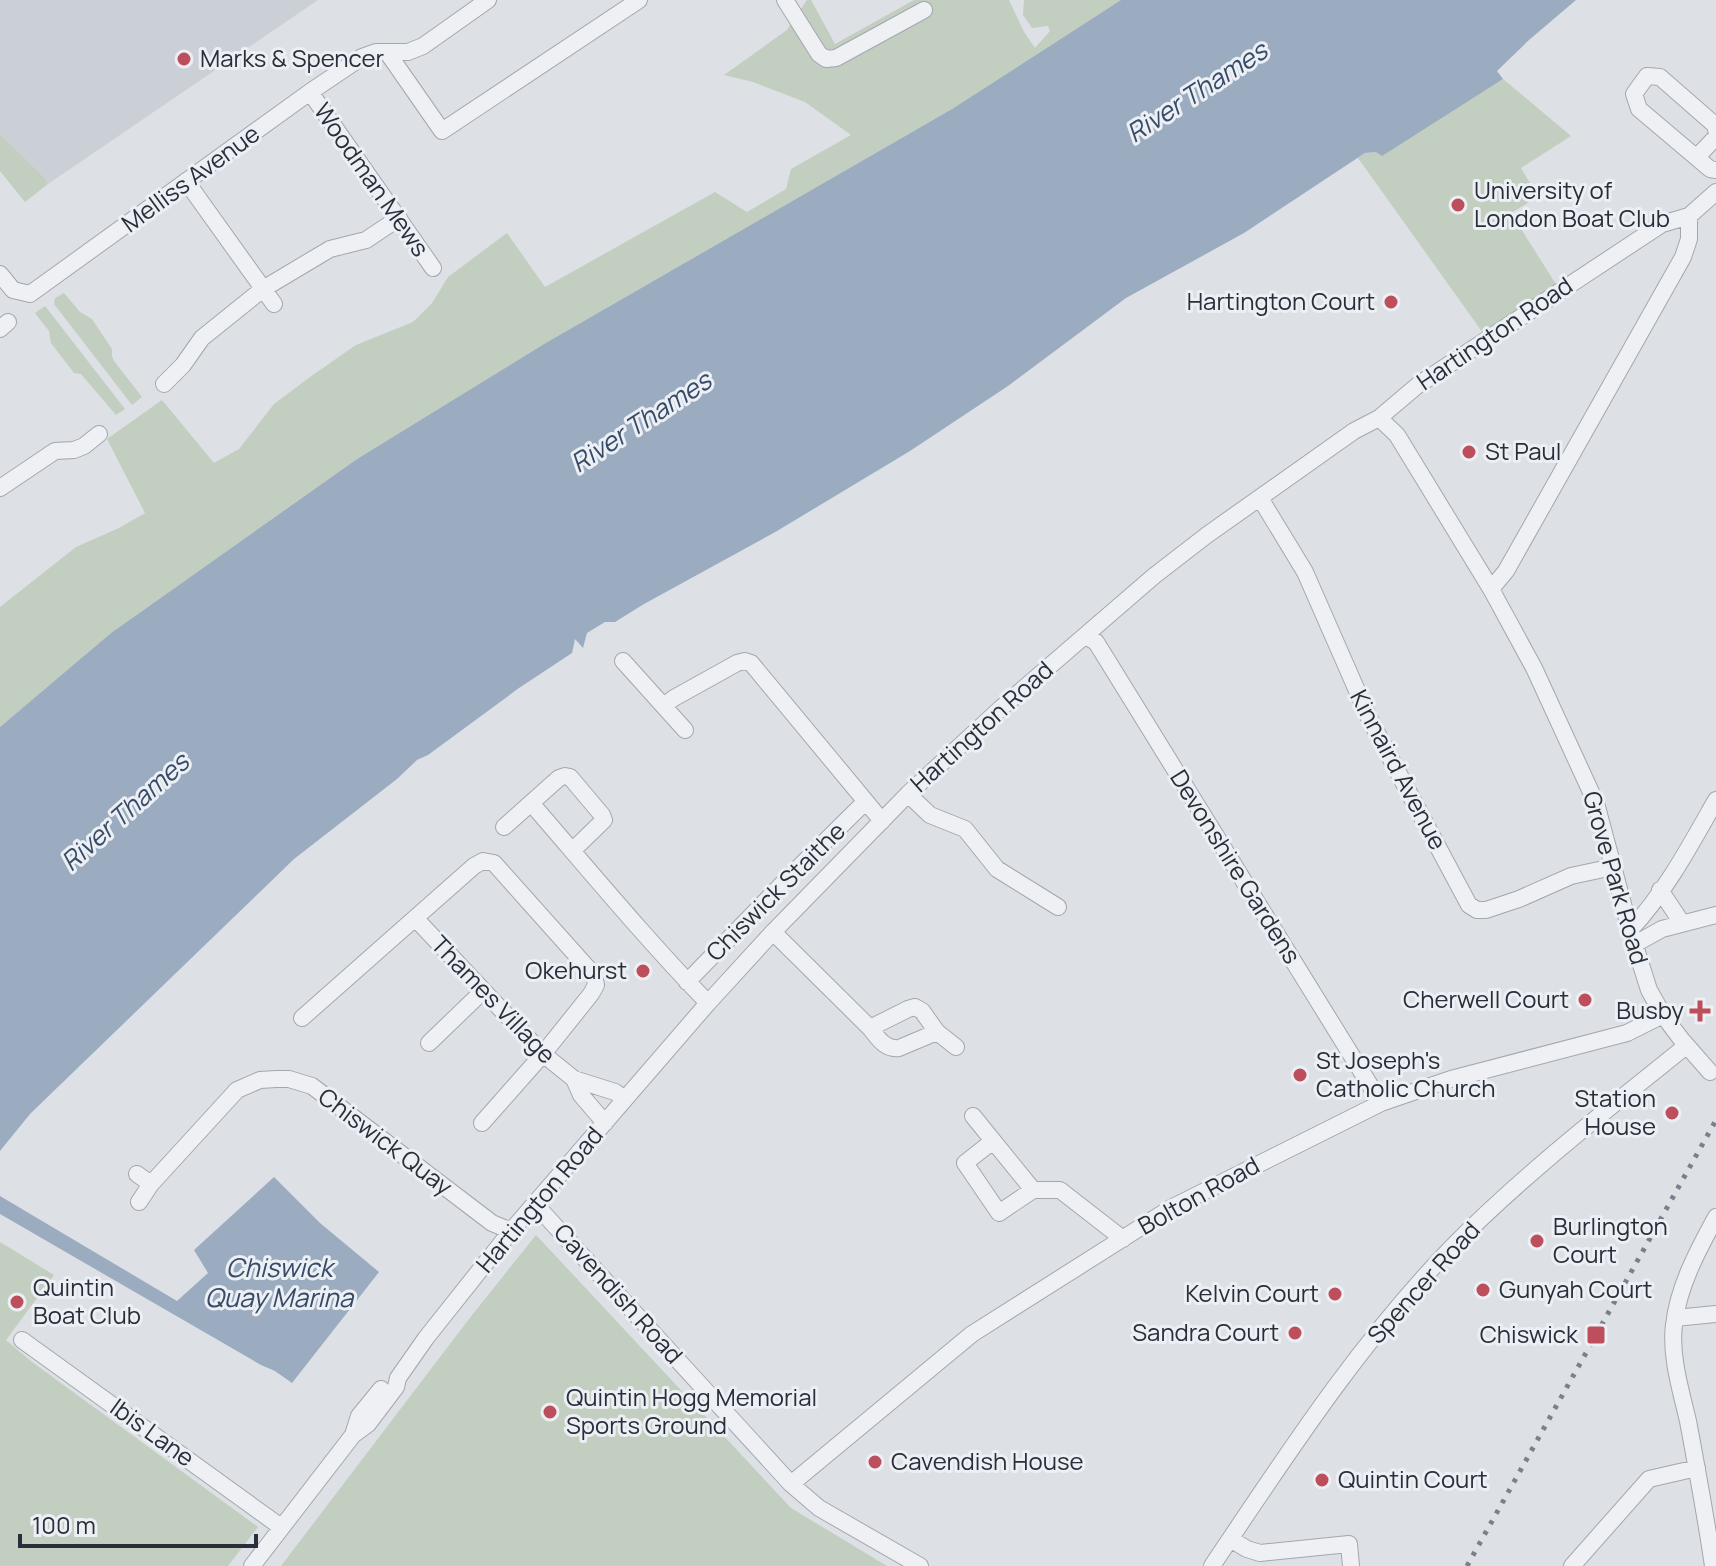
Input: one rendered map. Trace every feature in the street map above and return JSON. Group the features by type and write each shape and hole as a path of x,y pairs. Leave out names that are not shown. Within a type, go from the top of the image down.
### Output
{"street":[{"name":"Melliss Avenue","path":"0,274 13,290 30,294 362,57 376,52 408,52 423,46 488,0"},
{"path":"387,52 442,131 639,0"},
{"path":"785,0 819,54 826,59 836,58 924,10"},
{"path":"1716,130 1716,126 1660,77 1647,76 1634,94 1639,109 1710,169 1716,170"},
{"name":"Woodman Mews","path":"310,92 433,268"},
{"path":"1697,157 1716,137"},
{"path":"186,181 274,304"},
{"path":"1491,589 1506,571 1683,257 1689,239 1689,216 1716,192"},
{"name":"Hartington Road","path":"252,1566 353,1435 368,1424 396,1387 398,1378 426,1338 511,1231 708,1003 908,794 1000,709 1188,549 1354,431 1379,418 1418,385 1662,224 1689,216"},
{"path":"164,384 183,365 202,338 263,289 330,249 366,240 399,218"},
{"name":"Grove Park Road","path":"1379,418 1397,435 1491,589 1534,668 1600,814 1649,990 1686,1046 1710,1072"},
{"path":"0,488 55,451 74,450 99,434"},
{"name":"Kinnaird Avenue","path":"1260,498 1309,579 1369,718 1469,905 1477,910 1486,910 1571,876 1613,867"},
{"name":"Devonshire Gardens","path":"1085,636 1096,642 1381,1103"},
{"path":"623,661 685,730"},
{"name":"Chiswick Staithe","path":"665,705 737,663 751,663 882,821"},
{"path":"504,827 559,778 570,777 604,820 572,851"},
{"path":"908,794 930,815 965,829 997,869 1058,907"},
{"path":"1632,937 1716,800"},
{"name":"Chiswick Staithe","path":"687,982 865,802"},
{"name":"Chiswick Staithe","path":"531,803 708,1003"},
{"name":"Thames Village","path":"302,1018 483,861 494,863 594,975 596,985 591,994 543,1054"},
{"path":"1660,890 1682,923"},
{"path":"1632,937 1716,915"},
{"name":"Thames Village","path":"415,918 543,1054 574,1079 615,1092 625,1099"},
{"path":"773,932 885,1046 899,1048 937,1032"},
{"path":"429,1043 483,991"},
{"path":"870,1028 915,1007 922,1011 937,1032 956,1047"},
{"name":"Bolton Road","path":"791,1484 972,1334 1171,1208 1381,1103 1451,1079 1613,1037 1663,1015"},
{"name":"Spencer Road","path":"1212,1566 1354,1362 1419,1283 1452,1247 1505,1198 1686,1046"},
{"path":"482,1123 543,1054"},
{"name":"Chiswick Quay","path":"139,1202 144,1179 237,1090 260,1080 289,1079 312,1086 492,1223 511,1231"},
{"name":"Thames Village","path":"574,1079 581,1095 605,1123"},
{"path":"973,1116 1033,1190"},
{"path":"993,1141 965,1163 999,1213 1033,1190 1060,1190 1123,1239"},
{"name":"Cavendish Road","path":"535,1204 791,1484 819,1508 920,1566"},
{"path":"1713,1566 1673,1339 1684,1283 1716,1217"},
{"path":"1675,1318 1716,1314"},
{"name":"Ibis Lane","path":"22,1340 281,1527"},
{"path":"1572,1566 1649,1479 1697,1468"},
{"path":"1230,1539 1260,1553 1349,1544 1351,1566"}],"shaded area":[{"path":"0,0 318,0 48,184 0,134"}],"green space":[{"path":"807,0 811,0 835,44 914,0 1009,0 1035,48 1050,31 1048,26 1032,28 1023,15 1024,0 1121,0 952,109 544,344 357,459 111,633 0,727 0,607 76,547 145,513 107,439 162,400 214,463 239,449 274,404 310,377 356,345 413,322 432,303 448,277 507,233 545,287 715,192 747,212 786,189 791,169 851,135 805,102 753,82 724,75 787,30"},
{"name":"University of London Boat Club","path":"1503,79 1571,136 1521,168 1538,197 1511,213 1557,286 1483,333 1358,158 1365,153 1376,152 1443,116"},
{"path":"0,134 48,184 25,202 0,171"},
{"path":"64,293 80,312 92,319 112,349 114,361 142,397 132,405 54,304 55,298"},
{"path":"45,306 125,409 116,415 81,374 74,373 51,343 49,331 35,313"},
{"name":"Quintin Hogg Memorial Sports Ground","path":"536,1235 791,1508 887,1566 281,1566"},
{"path":"0,1242 54,1275 6,1340 258,1527 228,1566 0,1566"}],"water":[{"name":"River Thames","path":"1121,0 1576,0 1497,71 1503,79 1382,156 1376,152 1365,153 1244,233 1126,298 1008,386 910,451 777,531 615,622 605,622 587,633 583,648 575,639 572,653 417,760 294,859 30,1114 0,1151 0,727 111,633 357,459 544,344 952,109"},
{"name":"Chiswick Quay Marina","path":"274,1177 320,1223 379,1272 292,1383 0,1214 0,1196 177,1301 208,1273 194,1250"}],"railway":[{"path":"1467,1566 1716,1120"}],"place":[{"name":"Marks & Spencer","path":"184,59"},
{"name":"University of London Boat Club","path":"1458,205"},
{"name":"Hartington Court","path":"1391,302"},
{"name":"St Paul","path":"1469,452"},
{"name":"Okehurst","path":"643,971"},
{"name":"Cherwell Court","path":"1585,1000"},
{"name":"Busby","path":"1700,1011"},
{"name":"St Joseph's Catholic Church","path":"1300,1075"},
{"name":"Station House","path":"1672,1113"},
{"name":"Burlington Court","path":"1537,1241"},
{"name":"Gunyah Court","path":"1483,1290"},
{"name":"Kelvin Court","path":"1335,1294"},
{"name":"Quintin Boat Club","path":"17,1302"},
{"name":"Sandra Court","path":"1295,1333"},
{"name":"Chiswick","path":"1596,1335"},
{"name":"Quintin Hogg Memorial Sports Ground","path":"550,1412"},
{"name":"Cavendish House","path":"875,1462"},
{"name":"Quintin Court","path":"1322,1480"}]}
